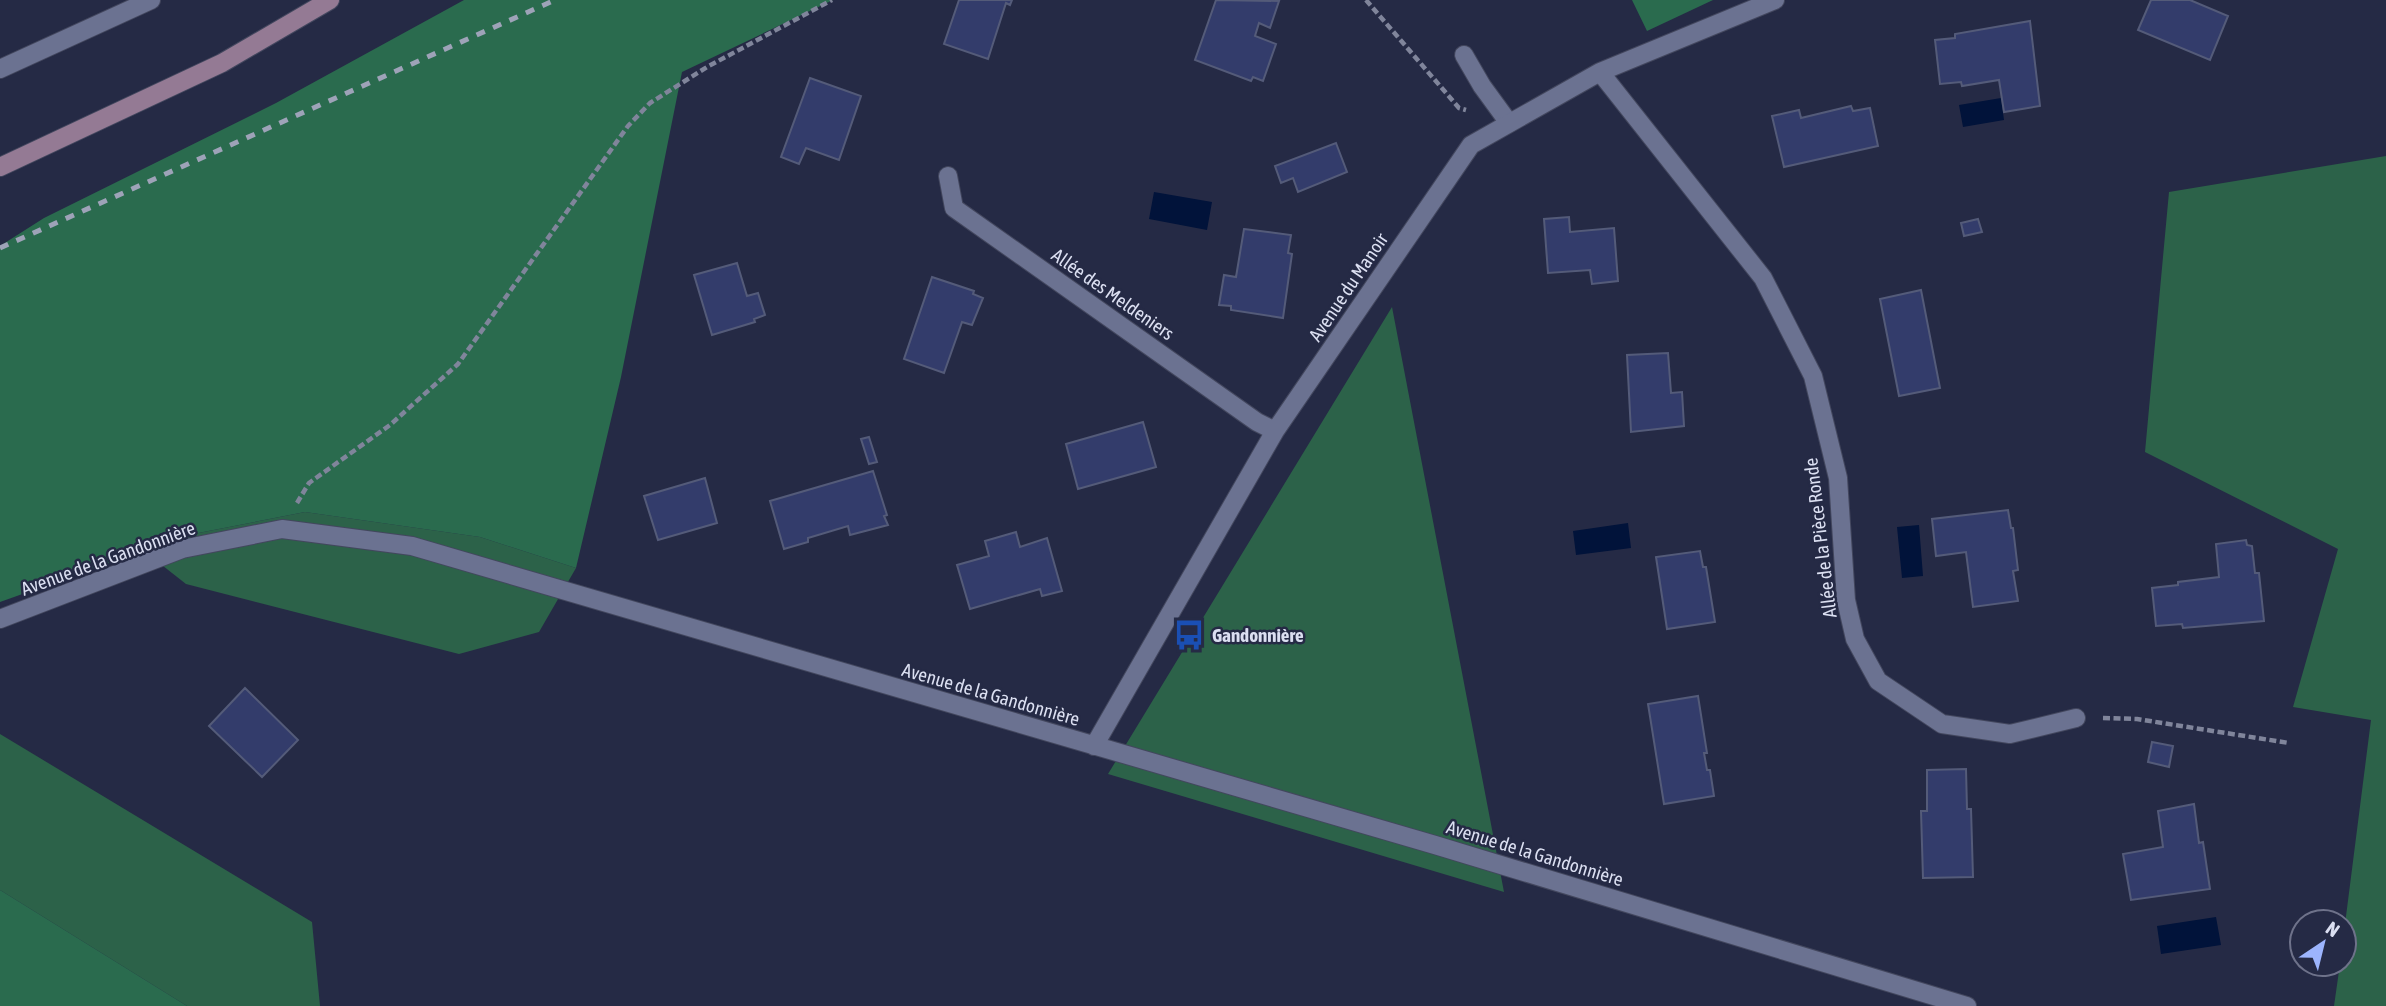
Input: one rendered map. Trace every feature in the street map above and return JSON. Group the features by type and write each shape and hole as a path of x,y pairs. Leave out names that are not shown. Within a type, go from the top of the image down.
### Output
{"main road":[{"path":"0,167 222,62 330,0"}],"street":[{"path":"0,69 151,0"},
{"name":"Avenue du Manoir","path":"1094,747 1275,431 1471,145 1600,72 1775,0"},
{"path":"1464,55 1509,123"},
{"name":"Allée de la Pièce Ronde","path":"1600,72 1763,278 1813,376 1838,478 1846,600 1855,639 1878,681 1942,724 2010,734 2077,718"},
{"name":"Allée des Meldeniers","path":"948,176 954,208 1257,422 1275,431"},
{"name":"Avenue de la Gandonnière","path":"0,619 181,549 282,529 412,546 1435,845 1968,1006"}],"path":[{"path":"282,529 309,483 390,425 458,364 628,126 650,103 707,67 832,0"},
{"path":"1366,0 1459,108 1509,123"},
{"path":"2077,718 2137,719 2289,743"}],"green space":[{"path":"464,0 833,0 682,72 621,377 576,568 480,537 305,512 188,535 0,602 0,246 44,218 276,103"},
{"path":"1632,0 1713,0 1647,31"},
{"path":"2386,156 2386,1006 2334,1006 2338,978 2358,978 2358,908 2347,908 2371,720 2293,707 2338,549 2145,452 2169,192"},
{"path":"1392,307 1504,892 1108,774"},
{"path":"305,512 480,537 576,568 539,632 459,654 186,584 144,551 188,535"},
{"path":"0,734 312,922 320,1006 187,1006 0,890"},
{"path":"0,890 187,1006 0,1006"}],"water":[{"path":"2001,98 2004,120 1963,127 1959,105"},
{"path":"1154,192 1212,202 1207,230 1149,219"},
{"path":"1628,523 1631,548 1576,555 1573,531"},
{"path":"1919,525 1923,576 1902,578 1897,527"},
{"path":"2216,917 2221,945 2161,954 2157,926"}],"building":[{"path":"959,0 1012,0 1010,5 1006,3 988,59 944,44"},
{"path":"1216,0 1279,1 1270,28 1259,23 1255,36 1276,44 1263,81 1253,77 1251,81 1195,60"},
{"path":"2151,0 2190,0 2228,16 2210,60 2138,30"},
{"path":"2030,21 2040,106 2004,112 1999,80 1962,86 1961,82 1940,84 1935,40"},
{"path":"810,78 861,96 839,160 806,148 799,164 781,157"},
{"path":"1851,106 1853,111 1870,108 1878,146 1784,167 1772,116 1799,110 1801,118"},
{"path":"1336,143 1347,172 1298,192 1293,178 1281,183 1275,166"},
{"path":"1569,217 1570,232 1614,228 1618,281 1592,284 1590,270 1548,273 1544,219"},
{"path":"1978,219 1982,232 1964,236 1961,223"},
{"path":"1244,229 1291,235 1288,253 1292,254 1283,318 1231,310 1231,306 1219,305 1224,275 1236,277"},
{"path":"737,263 747,296 758,293 765,315 754,319 755,322 712,335 694,275"},
{"path":"932,277 974,291 973,294 983,298 972,325 962,322 944,373 904,359"},
{"path":"1921,290 1940,388 1899,396 1880,299"},
{"path":"1668,353 1671,393 1682,392 1684,426 1631,432 1627,355"},
{"path":"1143,422 1156,467 1078,489 1066,444"},
{"path":"869,437 877,462 869,464 861,439"},
{"path":"873,471 888,525 850,535 848,526 808,538 808,542 784,549 770,501"},
{"path":"705,478 717,523 658,540 644,496"},
{"path":"2008,510 2018,570 2013,571 2018,601 1973,607 1966,552 1936,556 1932,519"},
{"path":"1016,532 1020,547 1047,538 1062,591 1042,596 1040,589 970,609 957,565 989,556 985,541"},
{"path":"2246,540 2247,545 2252,546 2255,573 2259,573 2264,621 2183,628 2182,624 2156,626 2152,588 2219,577 2216,544"},
{"path":"1700,551 1703,567 1706,567 1715,622 1667,629 1656,557"},
{"path":"245,688 298,740 262,777 209,726"},
{"path":"1698,696 1707,753 1704,753 1714,796 1664,804 1648,704"},
{"path":"2152,742 2173,746 2169,767 2148,762"},
{"path":"1966,769 1967,809 1971,809 1973,877 1923,878 1921,811 1927,811 1927,770"},
{"path":"2194,804 2199,843 2203,842 2210,889 2131,900 2123,854 2163,847 2158,811"}],"railway":[{"path":"0,248 555,0"}],"place":[{"name":"Gandonnière","path":"1189,635"}]}
